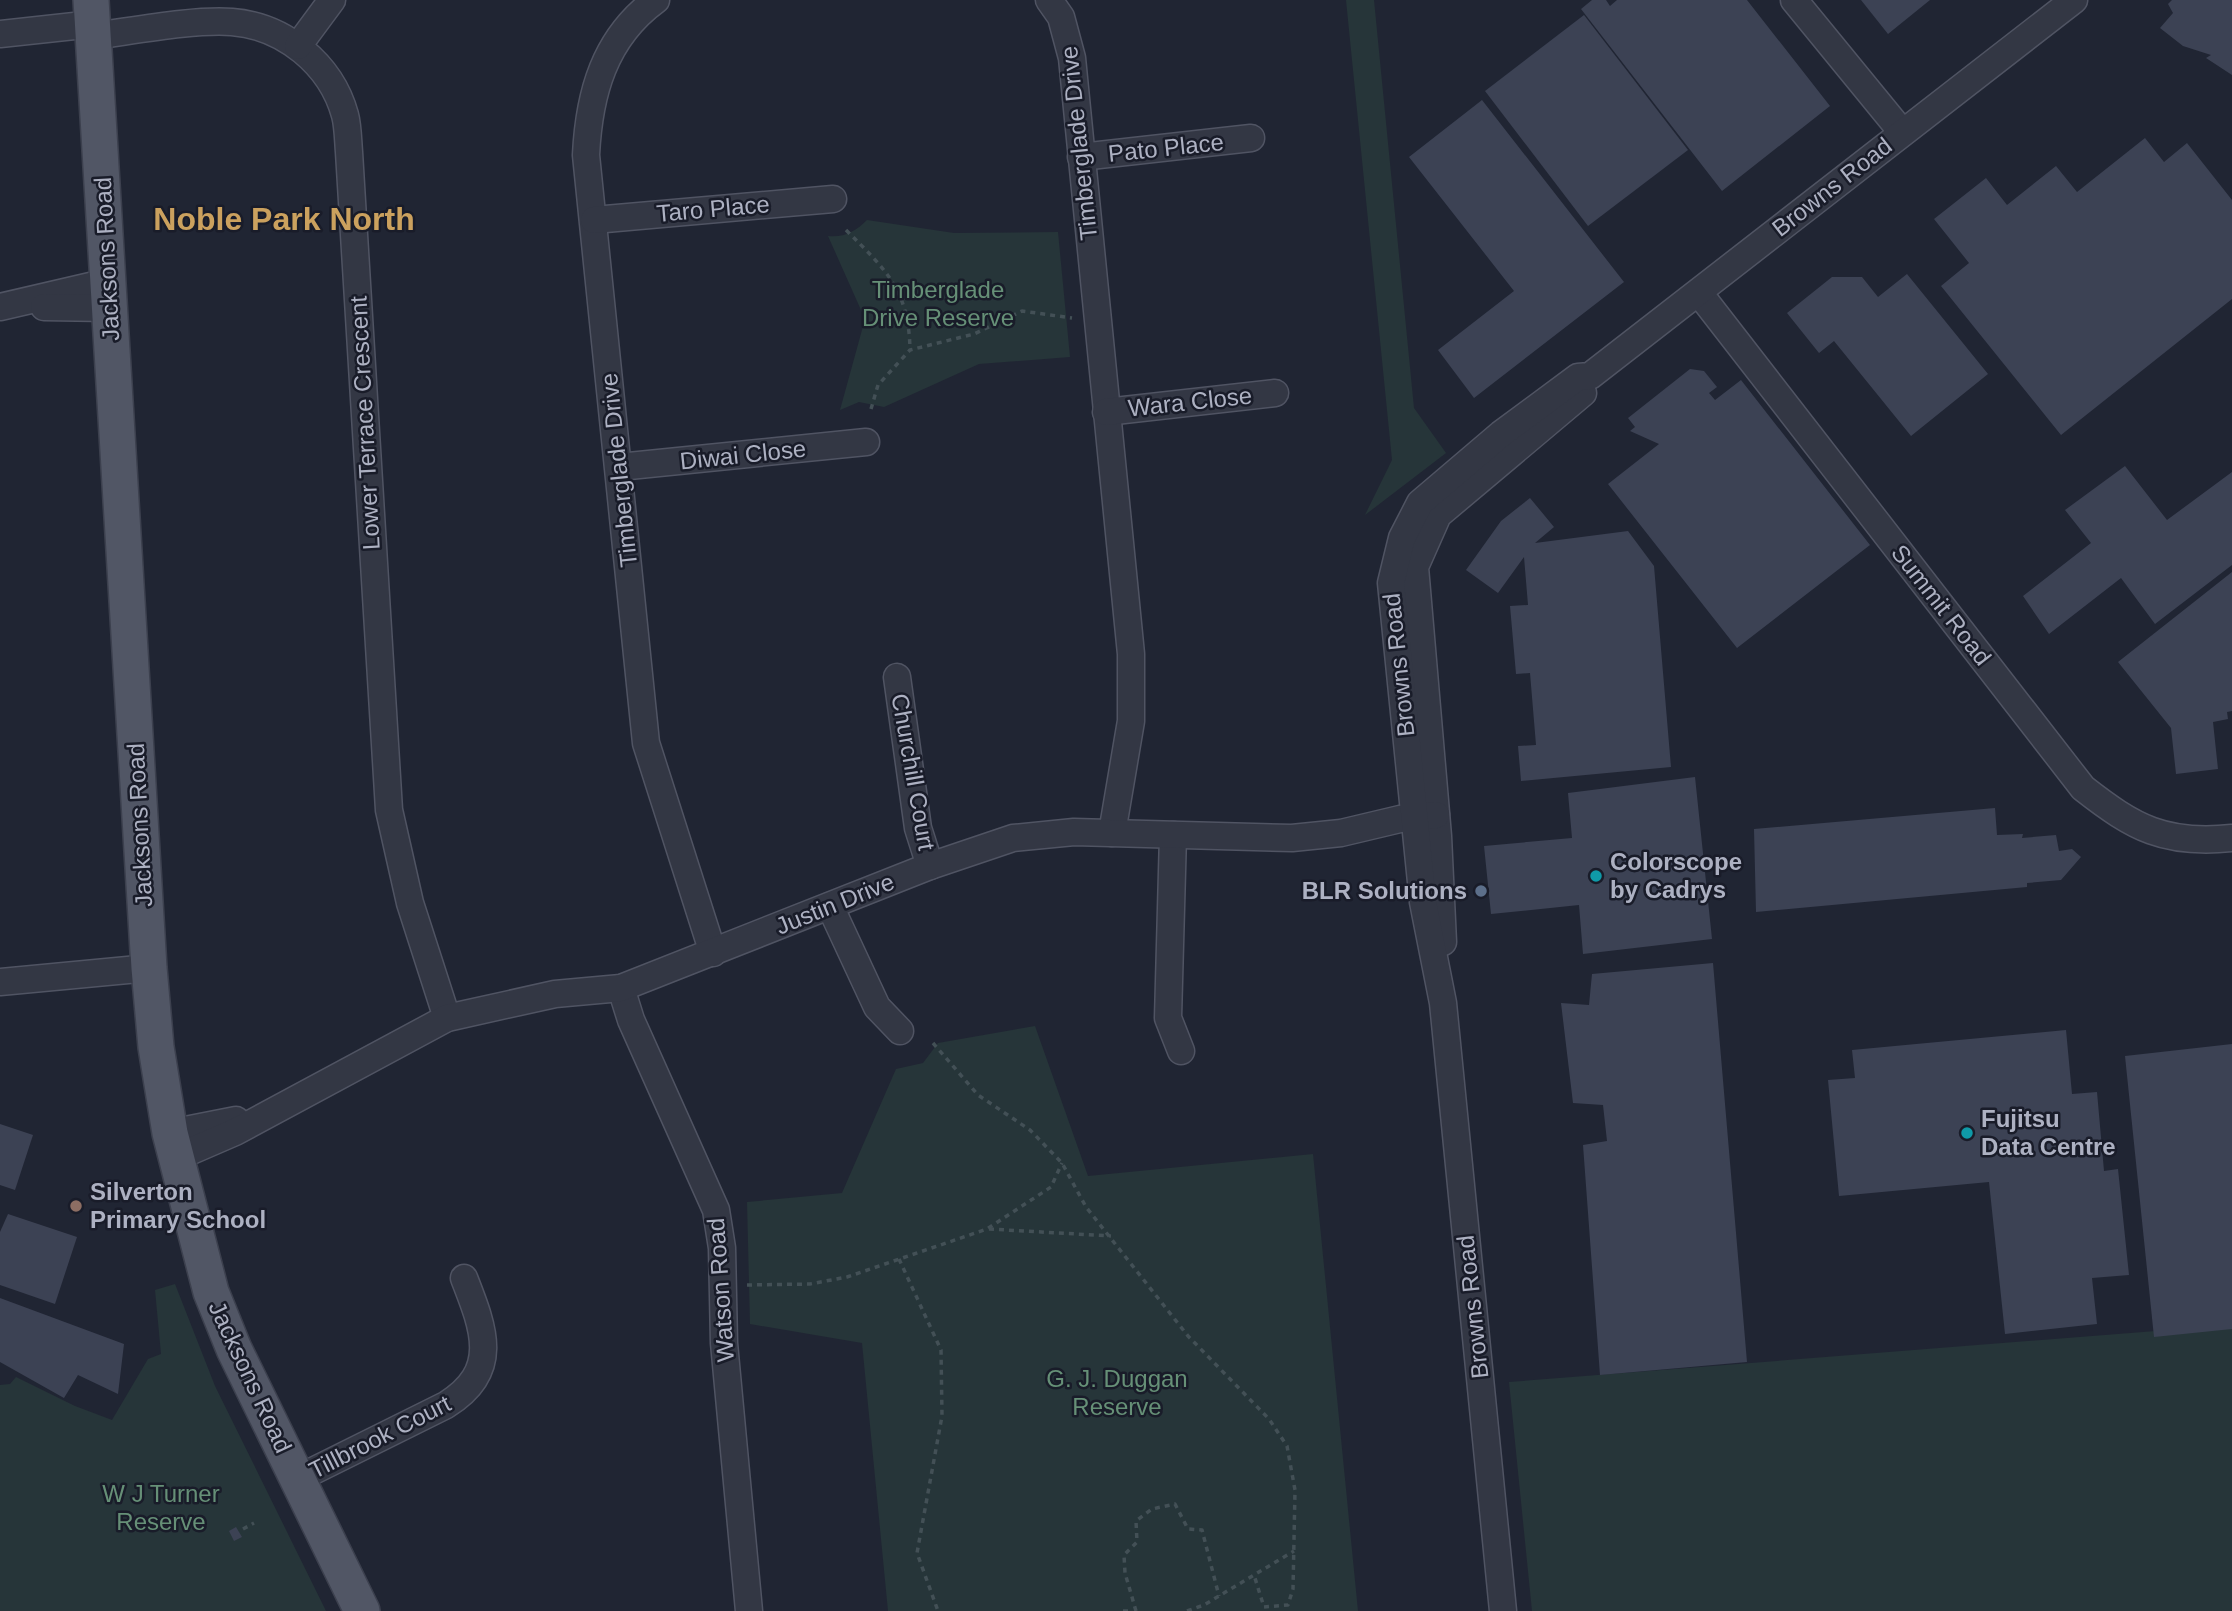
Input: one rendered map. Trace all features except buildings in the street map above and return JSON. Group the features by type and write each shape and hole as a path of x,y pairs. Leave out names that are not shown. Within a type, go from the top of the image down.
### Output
{"main road":[{"name":"Jacksons Road","path":"92,20 149,968 156,1046 173,1145 211,1292 234,1349 362,1611"}],"street":[{"path":"298,46 332,0"},
{"path":"1794,0 1902,132"},
{"name":"Browns Road","path":"1503,1611 1443,1003 1423,902 1427,826 1391,583 1402,538 1420,503 1490,442 1578,377 1590,376 2074,0"},
{"name":"Timberglade Drive","path":"1057,3 1072,58 1133,696 1112,833"},
{"name":"Timberglade Drive","path":"637,5 603,64 593,91 586,155 646,743 713,953"},
{"name":"Lower Terrace Crescent","path":"0,34 92,20 228,21 260,27 298,46 330,81 345,116 389,810 410,903 447,1018"},
{"name":"Pato Place","path":"1081,157 1251,138"},
{"name":"Taro Place","path":"594,220 832,199"},
{"name":"Summit Road","path":"1699,293 2083,788 2122,818 2159,835 2206,841 2232,838"},
{"path":"2,306 109,295"},
{"name":"Wara Close","path":"1106,412 1275,393"},
{"name":"Diwai Close","path":"619,467 866,442"},
{"name":"Churchill Court","path":"897,677 918,828 930,866"},
{"name":"Justin Drive","path":"173,1145 235,1132 262,1115 447,1018 527,999 621,988 930,866 1013,838 1074,832 1292,838 1427,826"},
{"path":"1173,835 1168,1018 1181,1051"},
{"path":"830,906 877,1007 900,1031"},
{"path":"0,982 149,968"},
{"name":"Watson Road","path":"621,988 631,1020 716,1210 722,1248 724,1343 749,1611"},
{"name":"Tillbrook Court","path":"297,1479 446,1405 468,1390 482,1363 484,1348 476,1309 464,1278"}],"path":[{"path":"846,230 889,273 909,322 910,350"},
{"path":"871,409 878,385 910,350 974,334 1022,311 1072,318"},
{"path":"933,1043 978,1096 1030,1130 1062,1163 1086,1206 1188,1336 1269,1419 1287,1446 1295,1490 1293,1589 1288,1605 1264,1607 1254,1575"},
{"path":"745,1285 823,1282 847,1277 987,1229 1051,1187 1062,1163"},
{"path":"987,1229 1112,1236"},
{"path":"899,1259 941,1350 942,1416 917,1553 938,1611"},
{"path":"1136,1611 1125,1573 1124,1555 1137,1542 1136,1521 1152,1509 1175,1504 1188,1529 1202,1530 1219,1596"},
{"path":"243,1529 254,1523"},
{"path":"1187,1611 1204,1605 1294,1551"},
{"path":"1204,1605 1206,1611"},
{"path":"1123,1611 1130,1611"}],"green space":[{"path":"1346,0 1374,0 1414,408 1446,453 1365,515 1392,460"},
{"name":"Timberglade Drive Reserve","path":"867,220 954,233 1058,232 1070,357 979,364 884,407 859,402 840,410 865,319 828,236 849,233"},
{"name":"G. J. Duggan Reserve","path":"1035,1026 1088,1176 1313,1154 1358,1611 888,1611 862,1343 750,1324 747,1202 842,1193 896,1069 923,1063 938,1043"},
{"name":"W J Turner Reserve","path":"175,1284 215,1386 326,1611 0,1611 0,1385 10,1384 16,1377 75,1406 112,1420 148,1359 161,1354 155,1290"},
{"path":"2232,1325 2232,1611 1532,1611 1509,1382"}],"place":[{"name":"Colorscope by Cadrys","path":"1596,876"},
{"name":"BLR Solutions","path":"1481,891"},
{"name":"Fujitsu Data Centre","path":"1967,1133"},
{"name":"Silverton Primary School","path":"76,1206"}],"district":[{"name":"Noble Park North","path":"284,219"}]}
